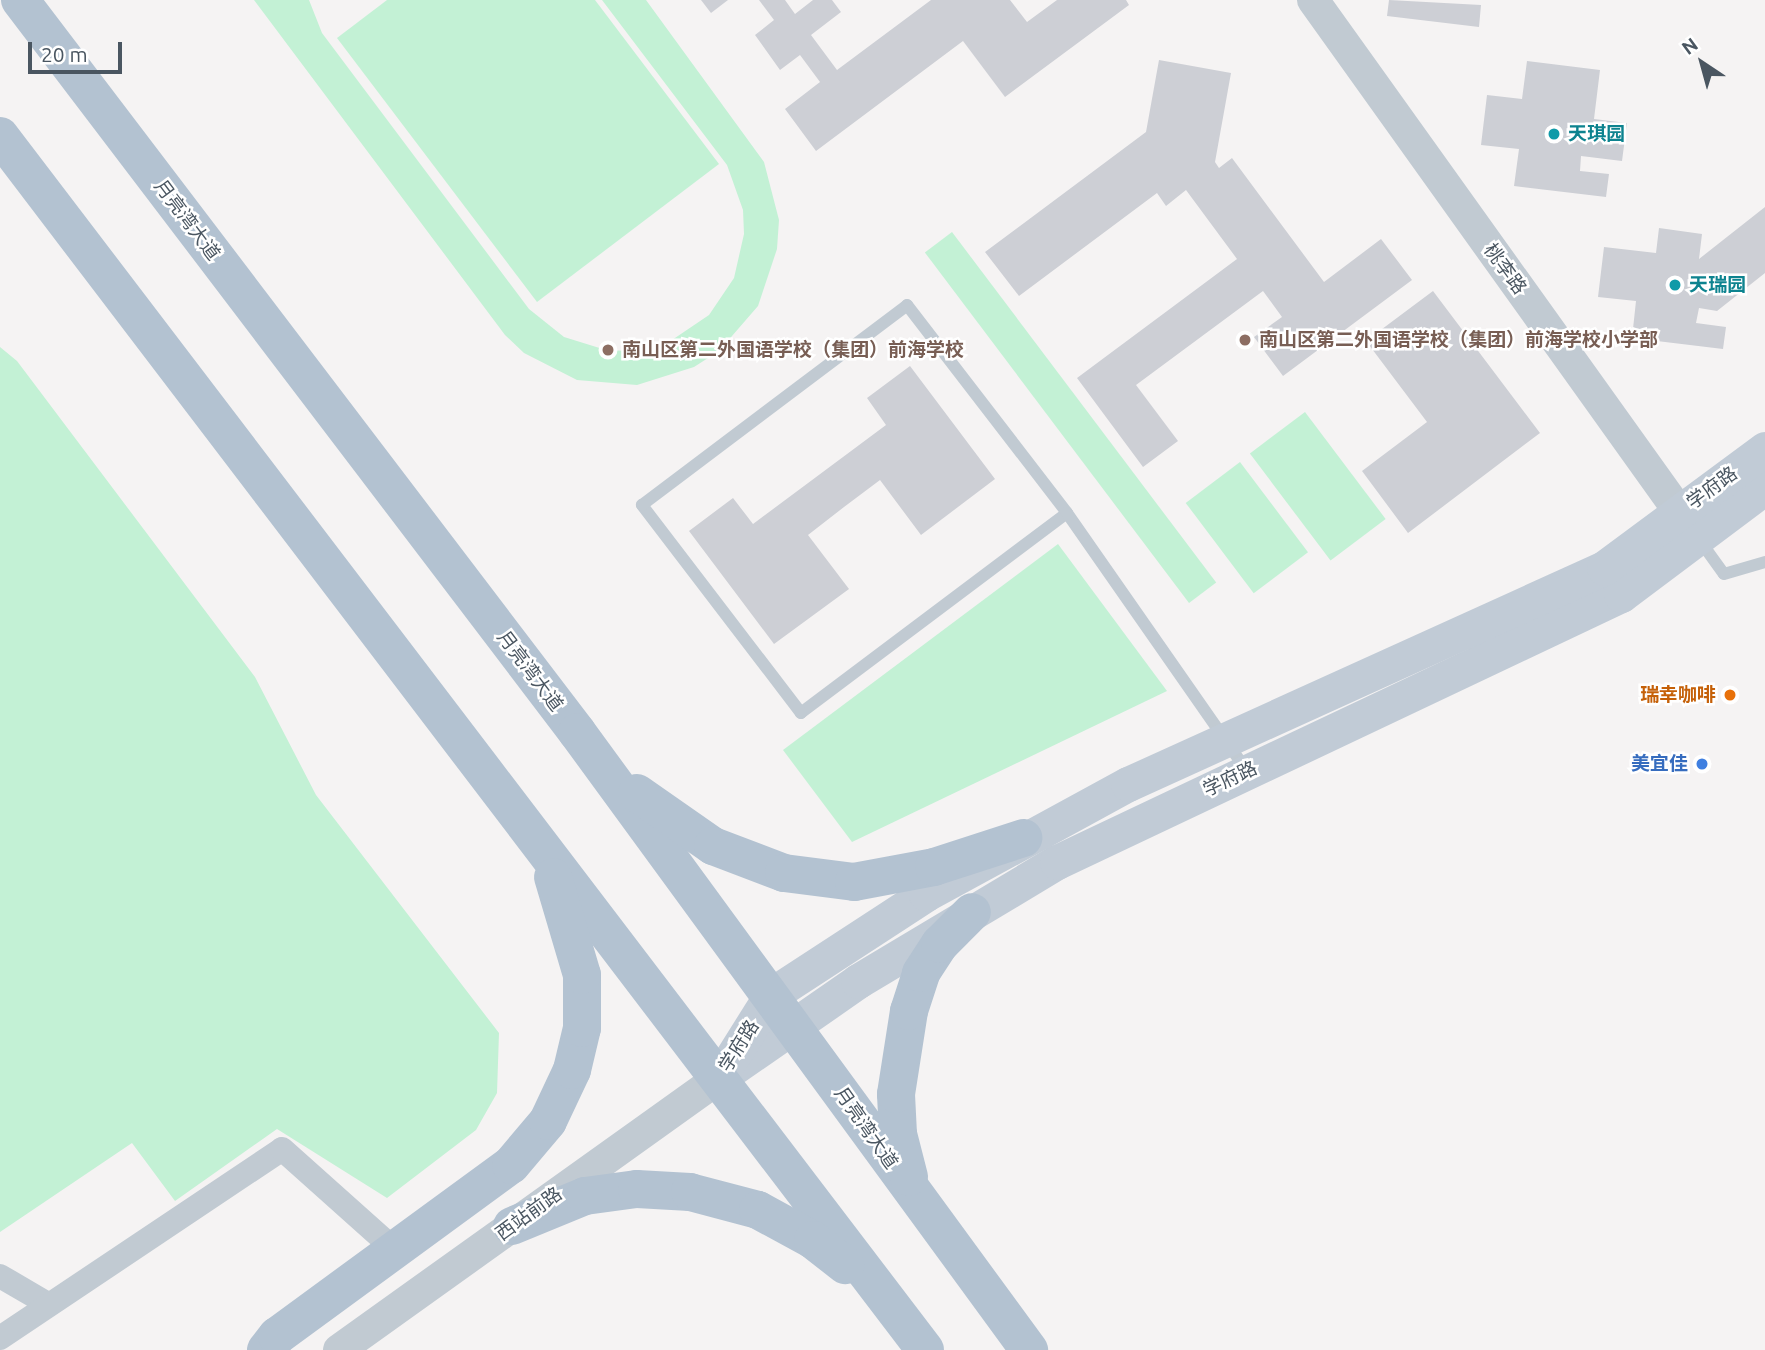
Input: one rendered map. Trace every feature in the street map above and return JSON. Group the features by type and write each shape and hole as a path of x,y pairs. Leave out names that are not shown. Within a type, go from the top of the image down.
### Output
{"main road":[{"name":"月亮湾大道","path":"20,0 577,732 1029,1350"},
{"path":"0,136 925,1350"},
{"name":"学府路","path":"782,1010 972,912 1057,862 1621,595 1765,449"},
{"name":"学府路","path":"719,1078 782,1010 926,894 1023,838 1225,740 1604,568 1765,488"},
{"path":"577,732 649,804 713,846 784,873 854,882 934,867 1023,838"},
{"path":"265,1350 277,1336 511,1165 548,1121 572,1070 582,1028 582,975 566,911 540,842"},
{"path":"919,1202 898,1134 901,1047 921,973 940,944 972,912"},
{"path":"512,1226 585,1196 637,1189 690,1192 758,1210 813,1240 883,1294"}],"street":[{"name":"桃李路","path":"1312,0 1688,525"},
{"name":"西站前路","path":"339,1350 719,1078"},
{"path":"0,1338 282,1149 395,1250"},
{"path":"0,1276 48,1304"}],"lane":[{"path":"1067,513 801,713 642,505 907,305 1067,513 1247,771"},
{"path":"1688,525 1724,574 1765,562"}],"green space":[{"path":"254,0 309,0 322,33 529,309 564,337 606,350 629,351 672,340 709,315 734,278 744,234 743,210 727,165 602,0 646,0 764,162 779,220 777,249 758,306 719,351 694,367 637,385 577,380 524,353 505,335"},
{"path":"387,0 595,0 719,164 537,302 337,38"},
{"path":"952,232 1216,583 1189,603 925,252"},
{"path":"0,347 17,361 255,677 316,795 499,1033 497,1093 476,1130 387,1198 277,1129 175,1201 132,1143 0,1232"},
{"path":"1305,412 1386,519 1331,561 1250,454"},
{"path":"1240,462 1308,552 1254,593 1186,503"},
{"path":"1058,544 1167,691 852,842 783,750"}],"building":[{"path":"701,0 728,0 711,13"},
{"path":"759,0 785,0 795,14 813,0 832,0 841,12 811,35 837,70 931,0 1010,0 1027,22 1057,0 1126,0 1129,5 1005,97 963,41 816,151 785,109 820,82 800,55 780,70 755,35 774,20"},
{"path":"1389,0 1481,5 1479,27 1387,16"},
{"path":"1159,60 1231,73 1215,162 1219,168 1232,158 1324,282 1381,239 1412,280 1283,376 1254,337 1282,317 1263,291 1136,385 1178,441 1143,467 1077,378 1237,259 1186,190 1166,206 1157,193 1019,296 985,252 1146,132"},
{"name":"天琪园","path":"1527,61 1600,70 1594,119 1627,123 1622,161 1581,156 1580,171 1609,174 1606,197 1514,186 1519,149 1481,145 1487,95 1522,99"},
{"name":"天瑞园","path":"1765,207 1765,273 1717,311 1699,308 1696,323 1726,327 1723,349 1632,338 1636,301 1598,297 1604,247 1656,253 1659,228 1702,234 1699,259"},
{"path":"1433,291 1540,433 1408,533 1362,471 1427,422 1366,341"},
{"path":"910,366 995,479 921,535 880,480 808,535 849,589 774,644 689,531 733,498 753,524 886,425 867,398"}],"place":[{"name":"天琪园","path":"1554,134"},
{"name":"天瑞园","path":"1675,285"},
{"name":"南山区第二外国语学校（集团）前海学校小学部","path":"1245,340"},
{"name":"南山区第二外国语学校（集团）前海学校","path":"608,350"},
{"name":"瑞幸咖啡","path":"1730,695"},
{"name":"美宜佳","path":"1702,764"}]}
